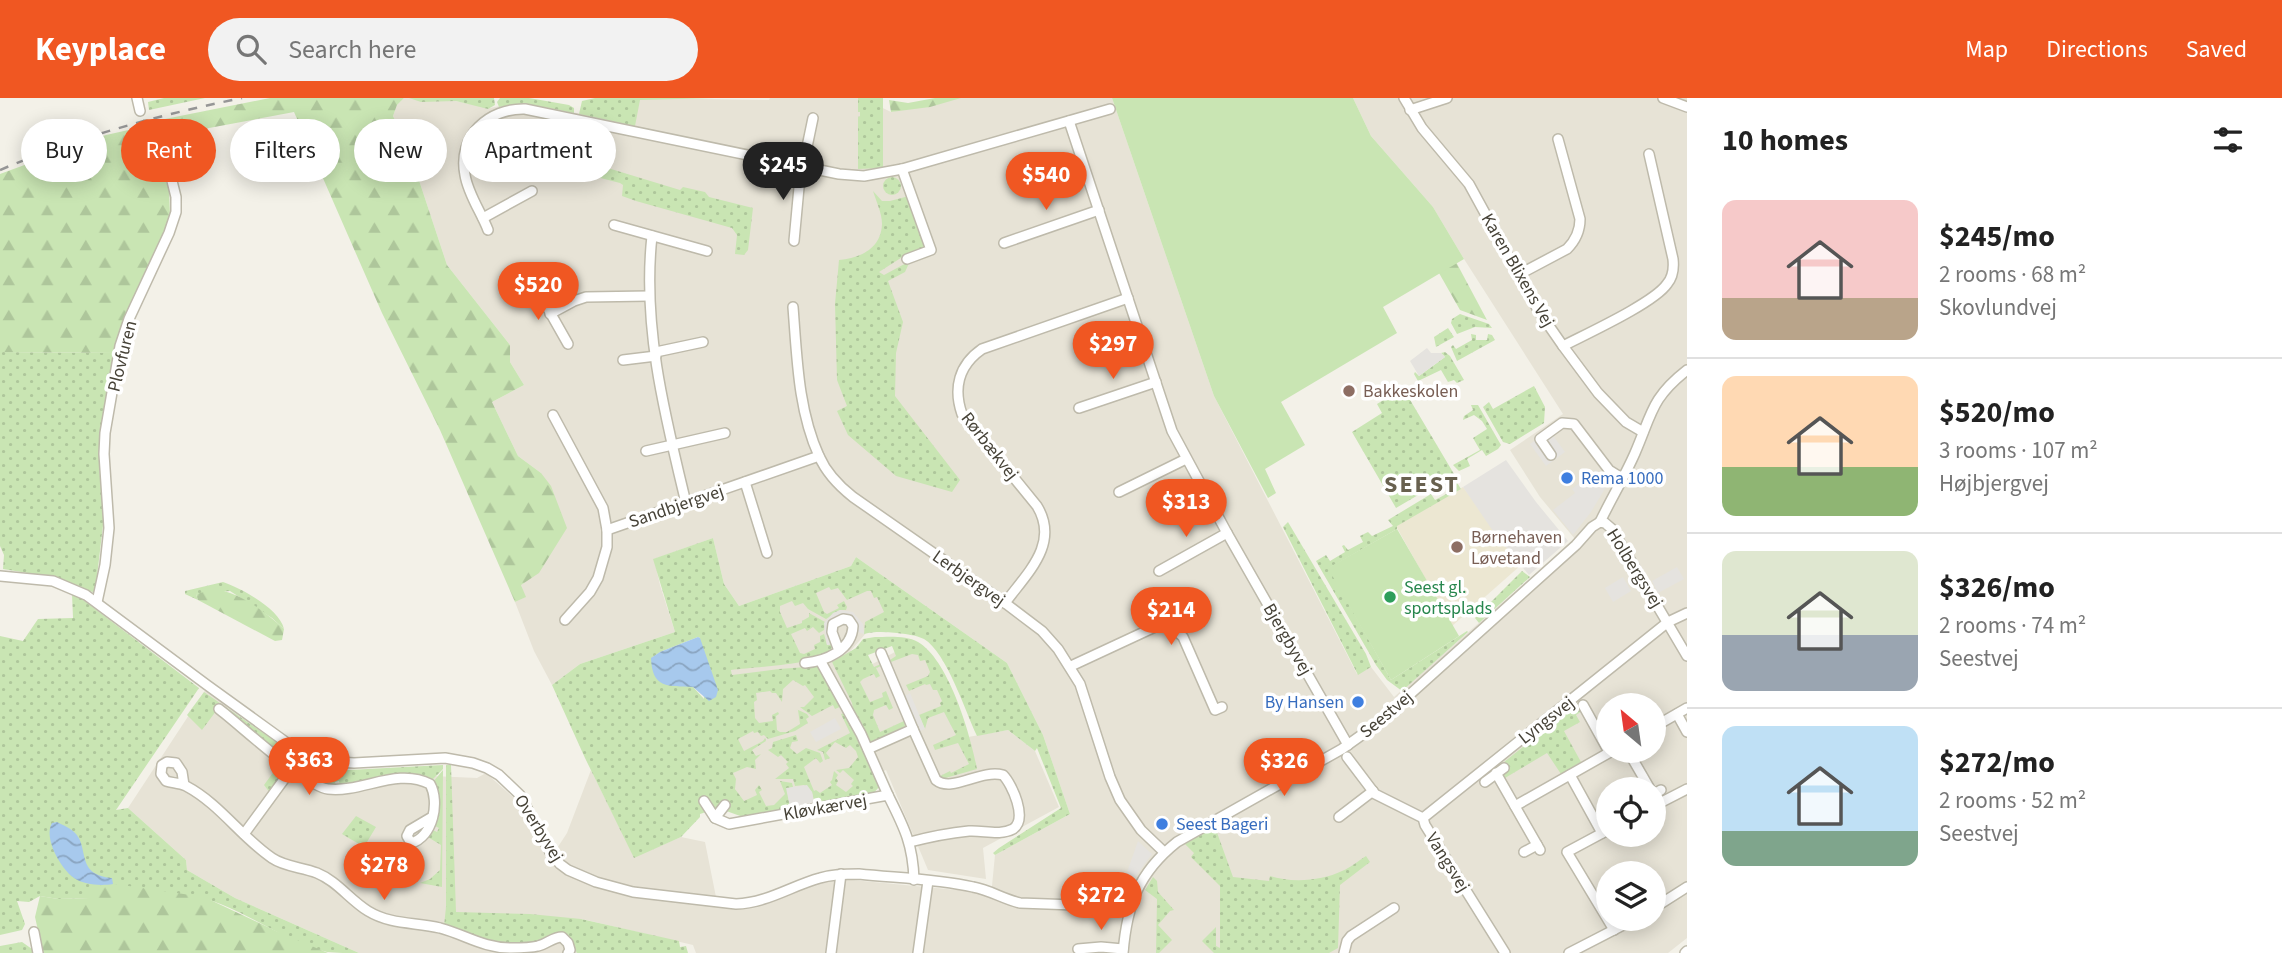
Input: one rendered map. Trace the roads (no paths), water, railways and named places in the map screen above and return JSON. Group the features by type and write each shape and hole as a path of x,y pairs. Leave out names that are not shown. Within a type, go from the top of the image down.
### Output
{"street":[{"path":"137,98 140,111"},
{"name":"Karen Blixens Vej","path":"1404,98 1410,110 1469,184 1538,310 1563,346 1598,393 1626,422 1643,432"},
{"path":"1410,110 1447,98"},
{"path":"1663,98 1687,107"},
{"path":"488,230 467,182 464,152 472,133 486,119 505,110 525,109 839,174 864,176 902,169 1110,109"},
{"path":"794,241 802,166 813,118"},
{"name":"Bjergbyvej","path":"1069,121 1172,431 1348,744"},
{"path":"1518,275 1567,248 1579,231 1580,219 1558,139"},
{"path":"1563,346 1655,296 1672,276 1673,258 1649,154"},
{"path":"902,169 931,250 907,259"},
{"name":"Plovfuren","path":"97,602 109,528 105,433 120,346 176,212 172,182"},
{"path":"483,218 533,191"},
{"path":"1004,243 1099,210"},
{"path":"614,225 708,251"},
{"path":"652,236 649,296 656,354 672,445 686,503"},
{"path":"534,284 568,344"},
{"path":"550,314 574,300 649,296"},
{"name":"Rørbækvej","path":"1005,603 1042,550 1046,536 1045,522 1037,506 962,414 957,396 959,378 974,354 990,345 1128,298"},
{"name":"Lerbjergvej","path":"793,307 798,382 819,456 839,485 853,497 1042,631 1071,666 1080,684 1120,800 1141,830 1164,852"},
{"path":"623,360 703,342"},
{"name":"Seestvej","path":"1078,950 1101,947 1123,951 1129,907 1144,877 1164,852 1348,744 1397,706 1576,545 1600,522 1654,404 1662,392 1687,370"},
{"path":"1079,408 1156,382"},
{"name":"Sandbjergvej","path":"553,415 603,509 607,530 604,563 598,578 590,592 565,621"},
{"path":"1551,455 1540,439 1562,423 1574,424 1609,470 1622,478"},
{"path":"646,451 726,433"},
{"name":"Sandbjergvej","path":"607,530 819,456"},
{"path":"1119,492 1186,459"},
{"name":"Sandbjergvej","path":"745,482 767,553"},
{"name":"Holbergsvej","path":"1600,522 1612,529 1687,656"},
{"path":"1160,571 1227,533"},
{"name":"Overbyvej","path":"0,576 54,581 77,590 287,743 304,752 346,763 444,758 473,762 486,768 505,780 520,795 550,852 560,864 596,882 633,892 736,904 752,903 822,877 841,874 969,886 1020,903 1129,907"},
{"name":"Lyngsvej","path":"1423,818 1668,622 1687,613"},
{"path":"1071,666 1157,626 1172,627 1183,637 1215,710 1222,707"},
{"path":"805,663 821,662 839,651"},
{"path":"881,653 936,780 942,785 949,785 991,773 1003,775 1015,791 1019,818 1011,830 967,831 910,842"},
{"path":"821,662 888,795"},
{"path":"1666,720 1687,708"},
{"path":"219,709 324,789 338,790 395,779 422,780 430,784 435,798 432,817"},
{"path":"1583,712 1596,732"},
{"path":"1677,714 1687,732"},
{"path":"867,749 913,729"},
{"path":"244,834 304,752"},
{"name":"Vangsvej","path":"1348,757 1373,791 1423,818 1505,953"},
{"path":"1515,806 1596,759"},
{"path":"1485,782 1500,770 1515,806 1538,847 1524,852"},
{"path":"1570,775 1596,817"},
{"path":"184,785 231,820 259,849 276,861 316,872 378,916 394,922 440,928 484,945 539,950 562,937 568,943 568,953"},
{"path":"1666,800 1687,789"},
{"path":"1339,817 1373,791"},
{"name":"Kløvkærvej","path":"715,818 729,824 888,795 910,842 914,857 914,880"},
{"path":"704,802 715,818 725,805"},
{"path":"1596,837 1567,852 1596,900"},
{"path":"831,953 841,874"},
{"path":"918,953 928,881"},
{"path":"1666,900 1687,887"},
{"path":"1344,953 1351,936 1394,908"},
{"path":"1569,953 1612,931"},
{"path":"34,932 38,953"}],"water":[{"path":"698,637 718,690 716,697 709,701 693,687 663,684 658,681 652,668 651,658"},
{"path":"57,822 76,834 88,867 101,876 112,878 113,884 88,884 69,874 59,861 50,837 52,823"}],"railway":[{"path":"0,170 119,128 242,98"}],"place":[{"name":"Bakkeskolen","path":"1349,391"},
{"name":"Rema 1000","path":"1567,478"},
{"name":"Børnehaven Løvetand","path":"1457,547"},
{"name":"Seest gl. sportsplads","path":"1390,597"},
{"name":"By Hansen","path":"1358,702"},
{"name":"Seest Bageri","path":"1162,824"}],"district":[{"name":"SEEST","path":"1422,484"}]}
